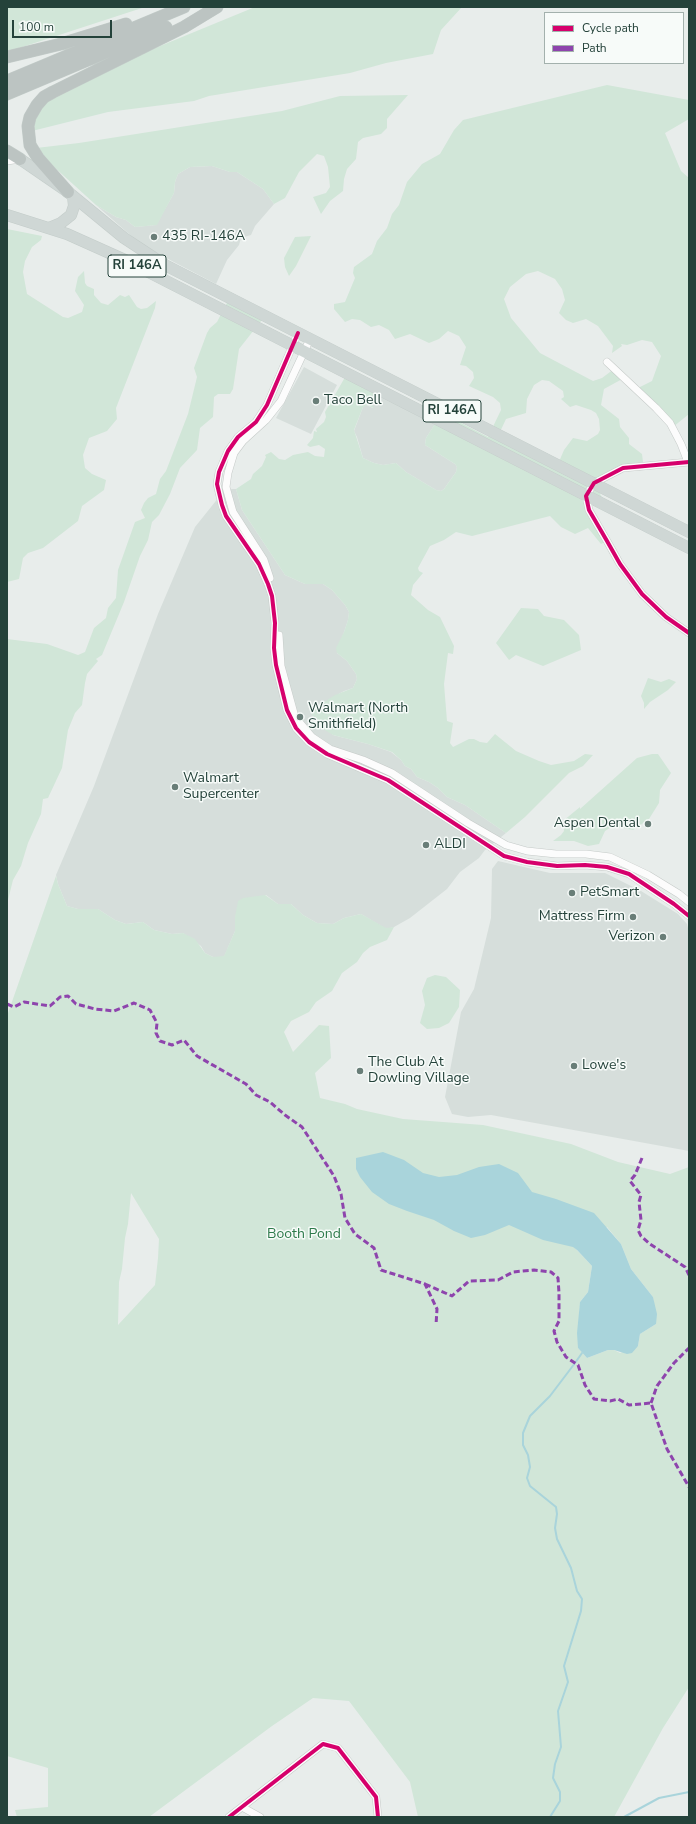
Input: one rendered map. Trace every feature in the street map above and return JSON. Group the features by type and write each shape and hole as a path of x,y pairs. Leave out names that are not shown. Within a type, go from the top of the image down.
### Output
{"highway":[{"path":"7,57 87,36 175,7"},
{"path":"7,81 184,7"},
{"path":"7,94 216,7"},
{"path":"71,194 38,158 30,145 28,126 30,117 37,105 44,97 53,92 184,27 216,7"},
{"name":"RI 146A","path":"7,151 20,160"}],"main road":[{"name":"RI 146A","path":"20,160 71,194 124,238 153,259 689,532"},
{"path":"49,228 61,223 71,215 74,206 71,194"},
{"name":"RI 146A","path":"7,215 84,241 125,260 469,434 586,496 689,548"}],"street":[{"path":"7,161 20,160"},
{"path":"298,333 266,405 256,422 238,438 228,451 219,472 217,484 226,516 259,564 272,596 275,623 274,648 276,665 287,710 296,728 309,742 327,754 388,780 504,856 527,862 557,866 585,865 606,867 629,874 674,904 689,916"},
{"path":"310,339 281,401 266,420 243,441 234,453 226,486 233,512 264,560 276,593 281,666 295,717 312,737 330,749 363,760 392,773 468,823 506,845 527,852 586,854 610,857 648,875 689,902"},
{"path":"607,362 670,423 689,462 623,468 594,483 586,496 589,510 620,564 642,594 666,617 689,633"},
{"path":"266,405 275,409"},
{"path":"229,1817 323,1744 338,1748 376,1797 378,1817"},
{"path":"242,1807 260,1817"}],"shaded area":[{"path":"212,166 230,172 237,172 263,189 274,204 255,226 251,235 241,238 239,245 227,260 216,284 137,241 96,205 116,217 126,220 135,227 156,225 174,193 175,182 178,174 190,167"},
{"path":"304,367 337,385 311,434 276,418"},
{"path":"378,388 437,421 426,438 425,445 455,464 457,467 456,472 441,491 436,490 406,472 396,463 383,465 363,458 354,431 363,407 366,405 373,408 371,402"},
{"path":"236,489 242,510 285,575 305,584 323,584 332,590 349,612 348,620 337,653 347,661 356,674 357,679 353,688 344,691 310,711 333,735 368,744 391,752 401,760 405,766 411,769 417,777 429,782 447,797 465,805 506,833 485,850 479,858 460,872 447,889 410,918 394,927 386,929 361,914 344,918 333,924 317,923 303,915 291,904 278,904 266,895 235,917 235,931 224,957 213,957 205,953 201,946 183,933 172,934 154,930 143,922 126,924 115,920 98,909 78,909 67,906 56,875 94,786 158,614 195,527 219,497 221,491"},
{"path":"498,861 550,873 605,873 641,891 678,914 687,924 689,932 689,1151 491,1115 468,1117 452,1114 445,1097 461,1012 474,989 491,918 492,869"}],"green space":[{"path":"7,7 145,7 7,52"},
{"path":"255,7 462,7 441,30 433,54 386,63 350,73 209,96 194,101 108,112 32,131 39,109 47,101 131,58"},
{"path":"607,85 689,100 689,119 665,133 681,171 689,178 689,414 673,427 636,389 652,381 661,356 652,342 642,340 627,345 621,344 622,346 612,353 613,346 598,326 586,319 573,323 566,320 559,313 565,300 562,289 555,279 538,271 526,274 510,287 504,299 511,318 540,353 593,381 602,378 614,369 624,378 604,389 601,405 619,419 620,427 629,438 629,444 642,454 643,462 614,469 595,481 603,489 600,494 607,505 580,497 598,522 607,541 601,544 588,528 575,534 561,527 550,516 472,536 456,532 444,540 430,546 418,568 419,571 423,573 413,585 411,595 428,610 440,617 454,646 453,654 448,653 444,684 447,721 453,723 450,743 453,747 469,739 487,743 495,734 516,751 551,765 574,761 585,754 593,755 583,766 569,773 525,817 506,833 465,805 447,797 429,782 417,777 411,769 405,766 392,752 333,735 323,729 314,719 310,711 335,695 353,688 357,679 356,674 347,661 337,653 336,648 344,632 349,612 332,590 323,584 305,584 285,575 242,510 236,489 251,479 253,474 262,466 266,457 265,455 271,452 279,459 285,460 293,455 308,452 315,456 324,457 325,449 319,445 310,447 307,445 313,438 314,431 317,432 316,429 324,422 326,417 325,412 348,372 378,388 371,402 374,408 367,405 363,407 354,430 363,458 383,465 396,463 406,472 436,490 441,491 456,472 457,467 455,464 425,445 426,438 442,413 488,437 501,410 500,403 493,397 469,386 474,378 473,372 466,366 460,365 466,347 459,336 448,331 439,339 429,343 410,334 395,339 389,330 379,325 371,327 360,320 352,319 345,322 334,309 334,304 345,302 355,278 353,273 354,267 372,254 377,241 387,228 392,214 399,205 407,182 422,164 440,154 454,130 463,120","holes":["542,380 549,381 563,391 564,397 561,399 570,407 576,405 591,410 596,413 599,419 600,430 598,434 587,441 573,438 564,450 558,464 499,434 506,419 526,413 527,399 534,385"]},
{"path":"408,95 387,119 387,128 381,134 363,138 358,142 356,159 347,169 343,191 330,201 321,214 313,197 326,193 330,187 328,167 324,156 317,154 299,172 285,198 274,204 263,189 237,172 230,172 212,166 190,167 178,174 175,182 174,193 157,225 135,227 126,220 116,217 96,205 42,156 36,148 79,143 282,111 340,96"},
{"path":"7,229 42,236 41,240 32,247 25,261 23,272 27,294 63,317 68,318 82,312 84,305 75,291 78,277 84,271 85,283 87,286 94,289 94,295 101,303 108,305 120,295 125,297 129,295 137,307 141,309 147,308 156,301 155,308 116,408 117,419 107,431 89,438 83,455 85,468 92,474 106,480 104,490 82,506 78,521 43,548 28,553 23,558 19,579 7,582"},
{"path":"311,236 296,266 289,276 285,267 284,258 295,237"},
{"path":"230,297 265,316 239,349 233,389 230,394 218,394 214,397 213,417 200,428 197,450 180,468 170,494 159,515 152,522 148,540 140,556 124,602 102,655 96,659 98,661 87,674 82,705 75,713 68,730 62,768 48,798 43,799 41,814 28,843 21,866 13,880 7,904 7,639 47,644 78,655 85,652 94,628 106,618 108,608 116,598 118,570 135,522 145,518 141,510 144,503 148,498 156,494 160,479 166,471 188,414 197,377 194,368 207,333 217,322"},
{"path":"521,608 538,609 544,616 564,620 579,635 581,650 543,666 516,655 509,660 496,643"},
{"path":"648,678 661,682 669,679 676,682 668,690 650,702 644,709 644,703 641,696"},
{"path":"658,754 671,773 660,790 659,803 649,819 633,830 613,826 605,831 599,844 588,846 574,841 553,841 564,831 563,821 580,807 580,809 637,758"},
{"name":"Booth Pond","path":"56,876 67,906 78,909 98,909 115,920 126,924 143,922 154,930 172,934 183,933 195,939 205,953 213,957 224,956 235,931 235,917 238,901 243,898 265,895 278,904 291,904 303,915 317,923 333,924 344,918 361,914 386,928 394,927 387,940 370,947 363,953 357,962 342,973 332,991 316,1002 309,1012 291,1021 284,1032 293,1052 319,1025 329,1026 331,1058 315,1073 320,1098 345,1104 357,1109 403,1119 483,1125 571,1144 618,1162 670,1174 689,1167 689,1687 663,1728 614,1817 418,1817 410,1782 349,1701 313,1698 272,1726 149,1817 17,1817 15,1810 48,1807 48,1768 7,1756 7,1016","holes":["131,1193 159,1239 158,1258 155,1285 118,1325 119,1282 122,1269","607,1227 621,1244 631,1269 653,1297 656,1324 640,1334 638,1346 620,1353 614,1350 608,1350 587,1358 578,1348 580,1302 588,1292 592,1266 572,1245"]},
{"path":"435,975 446,977 460,990 459,1007 449,1023 439,1028 427,1029 420,1023 425,1005 422,991 427,978"}],"water":[{"path":"383,1152 404,1160 423,1173 439,1177 457,1175 479,1167 499,1164 518,1173 532,1192 594,1213 621,1244 631,1269 653,1297 657,1314 656,1324 640,1334 638,1346 632,1353 627,1354 614,1350 608,1350 587,1358 578,1348 577,1333 580,1302 588,1292 592,1266 577,1250 573,1247 543,1240 509,1225 485,1235 471,1238 434,1220 389,1204 372,1192 360,1177 356,1169 356,1158"}],"waterway":[{"path":"575,1363 582,1353"},
{"path":"557,1514 556,1507 530,1486 527,1478 530,1467 528,1455 523,1445 523,1433 530,1416 550,1396 575,1363"},
{"path":"550,1817 560,1801 560,1792 553,1778 555,1764 561,1747 558,1711 568,1682 564,1666 581,1611 582,1599 577,1591 571,1568 557,1539 555,1528 557,1514"},
{"path":"624,1817 659,1798 689,1792"}],"marked path":[{"path":"7,1004 14,1007 24,1002 50,1006 60,997 68,996 76,1004 95,1009 114,1011 134,1003 150,1010 157,1023 156,1033 160,1041 172,1045 184,1040 197,1056 246,1084 256,1095 270,1102 302,1127 334,1176 341,1194 345,1218 355,1234 374,1248 381,1270 425,1284 437,1309 436,1325"},
{"path":"642,1158 635,1175 630,1181 641,1195 639,1202 641,1220 638,1230 641,1236 650,1244 685,1267 689,1275"},
{"path":"425,1284 452,1296 469,1281 498,1280 513,1272 534,1270 551,1272 558,1278 559,1293 559,1321 554,1331 557,1342 566,1357 578,1365 585,1385 594,1399 610,1401 618,1399 629,1405 651,1403 667,1449 689,1487"},
{"path":"651,1403 657,1386 674,1363 689,1348"}],"cycle path":[{"path":"298,333 267,405 256,422 238,437 228,451 219,472 217,484 226,516 259,564 272,596 275,623 274,648 276,665 287,710 296,728 309,742 327,754 388,780 504,856 527,862 557,866 585,865 607,867 629,874 674,904 689,916"},
{"path":"689,462 623,468 594,483 586,496 589,510 620,564 642,594 666,617 689,633"},
{"path":"229,1817 323,1744 338,1748 376,1797 378,1817"}],"place":[{"name":"435 RI-146A","path":"154,237"},
{"name":"Taco Bell","path":"316,401"},
{"name":"Walmart (North Smithfield)","path":"300,717"},
{"name":"Walmart Supercenter","path":"175,787"},
{"name":"Aspen Dental","path":"648,824"},
{"name":"ALDI","path":"426,845"},
{"name":"PetSmart","path":"572,893"},
{"name":"Mattress Firm","path":"633,917"},
{"name":"Verizon","path":"663,937"},
{"name":"Lowe's","path":"574,1066"},
{"name":"The Club At Dowling Village","path":"360,1071"}]}
